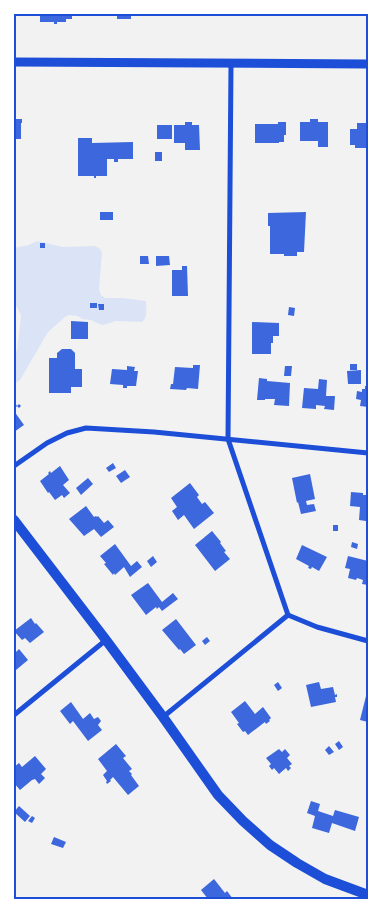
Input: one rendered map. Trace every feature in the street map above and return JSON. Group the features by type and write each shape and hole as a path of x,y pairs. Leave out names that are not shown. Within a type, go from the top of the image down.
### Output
{"main road":[{"path":"14,520 163,716 218,795 242,821 263,839 297,863 325,879 368,895"}],"street":[{"path":"14,62 368,64"},
{"path":"230,64 228,439 288,614 317,627 368,641"},
{"path":"14,466 47,443 67,433 86,428 154,432 368,453"},
{"path":"163,716 288,614"},
{"path":"14,715 106,640"}],"shaded area":[{"path":"37,241 63,247 95,246 99,248 102,252 99,290 101,295 105,298 146,301 146,315 142,322 116,321 103,325 78,316 69,315 65,317 48,332 20,380 14,384 14,355 17,350 21,317 14,302 14,248"}],"building":[{"path":"40,14 72,14 72,19 66,19 66,22 57,22 57,24 54,24 54,22 40,22"},
{"path":"117,14 131,14 131,19 117,19"},
{"path":"14,119 22,119 21,139 14,139"},
{"path":"310,119 318,119 318,122 328,122 328,147 318,147 318,141 300,141 300,122 310,122"},
{"path":"185,122 199,125 200,150 185,150 185,143 174,143 174,125 185,125"},
{"path":"278,122 286,122 284,142 255,143 255,124 278,124"},
{"path":"357,123 368,123 368,148 355,148 355,145 350,145 350,129 357,129"},
{"path":"157,125 172,125 172,139 157,139"},
{"path":"78,138 92,138 92,143 133,142 133,159 118,159 118,162 114,162 114,159 107,159 107,176 96,176 94,178 94,176 78,176"},
{"path":"155,152 162,152 162,161 155,161"},
{"path":"100,212 113,212 113,220 100,220"},
{"path":"306,212 304,252 297,252 297,256 270,254 268,213"},
{"path":"40,243 45,243 45,248 40,248"},
{"path":"140,256 148,256 149,264 140,264"},
{"path":"156,256 169,256 170,265 156,266"},
{"path":"182,266 187,266 188,296 172,296 172,270 182,270"},
{"path":"90,303 97,303 97,308 90,308"},
{"path":"98,304 104,304 104,310 99,310"},
{"path":"289,307 295,308 294,316 288,315"},
{"path":"71,321 88,322 88,339 71,339"},
{"path":"252,322 279,323 279,336 273,336 271,354 252,354"},
{"path":"62,349 71,349 75,353 75,369 82,369 82,387 71,387 71,393 49,393 49,358 57,358 57,353"},
{"path":"350,364 357,364 357,370 350,370"},
{"path":"193,365 200,365 198,389 170,389 171,384 173,384 175,367 193,368"},
{"path":"127,366 135,367 134,371 138,371 136,386 123,388 123,385 110,384 112,369 127,370"},
{"path":"285,366 292,366 291,376 284,376"},
{"path":"361,370 361,384 348,384 347,371"},
{"path":"259,378 267,379 267,381 290,383 289,406 274,405 275,399 257,400"},
{"path":"319,379 327,380 326,396 335,396 334,410 324,409 325,406 316,405 316,409 302,408 304,388 318,389"},
{"path":"365,386 368,386 368,407 360,406 361,400 356,399 357,391 362,392"},
{"path":"14,411 24,425 14,432"},
{"path":"113,463 116,468 109,472 106,468"},
{"path":"60,466 69,480 63,485 70,493 64,498 62,495 55,500 40,481 50,471 51,473"},
{"path":"125,470 130,477 121,483 116,476"},
{"path":"310,474 315,499 306,501 307,505 314,504 316,511 301,514 292,478"},
{"path":"88,478 93,484 81,495 76,488"},
{"path":"190,483 199,495 197,497 202,504 205,502 214,513 194,529 184,515 178,520 172,511 177,507 171,498"},
{"path":"351,492 368,495 368,515 366,521 359,520 360,507 350,506"},
{"path":"86,506 94,517 98,516 104,523 108,520 114,527 101,537 94,529 84,536 69,519"},
{"path":"333,525 338,525 338,531 333,531"},
{"path":"212,531 221,542 226,551 224,552 230,559 215,571 195,545"},
{"path":"352,542 358,544 357,549 351,547"},
{"path":"115,544 131,566 137,561 142,567 130,577 124,567 113,575 100,556"},
{"path":"302,545 327,557 319,571 312,567 311,569 308,568 309,566 296,559"},
{"path":"153,556 157,562 151,567 147,561"},
{"path":"348,556 368,561 368,585 362,584 363,580 348,578 350,569 345,568"},
{"path":"148,583 162,602 173,593 178,599 162,611 159,607 157,609 156,607 146,615 131,595"},
{"path":"31,618 44,632 30,643 25,638 22,640 14,631"},
{"path":"176,619 196,645 184,654 162,630"},
{"path":"207,637 210,641 205,645 202,641"},
{"path":"19,649 28,660 16,670 14,667 14,654"},
{"path":"278,682 282,688 278,691 274,685"},
{"path":"319,682 321,689 333,687 335,695 337,694 337,697 335,697 336,702 311,707 306,685"},
{"path":"366,696 368,697 368,722 360,720"},
{"path":"245,701 255,714 263,707 271,718 266,724 265,722 248,735 237,724 239,723 231,712"},
{"path":"71,702 83,719 90,713 94,719 98,717 101,721 98,725 102,730 88,741 73,721 70,724 60,711"},
{"path":"339,741 343,747 339,750 335,744"},
{"path":"116,744 126,756 123,758 132,769 129,771 139,786 128,795 113,777 107,784 103,775 107,771 98,759"},
{"path":"329,746 334,752 329,755 325,750"},
{"path":"279,749 282,752 285,749 290,755 287,758 292,764 289,766 291,768 288,771 286,768 279,774 274,768 272,770 269,766 271,764 266,758"},
{"path":"35,756 46,769 41,774 45,778 39,784 35,779 32,780 20,790 14,783 14,767 19,763 22,767"},
{"path":"311,801 320,804 318,811 333,816 335,810 359,817 355,831 332,823 329,833 312,828 315,816 307,813"},
{"path":"19,806 30,816 25,822 14,812"},
{"path":"32,816 35,818 32,823 28,821"},
{"path":"54,837 66,842 63,848 51,844"},
{"path":"214,879 225,893 227,891 233,899 208,899 201,890"}]}
